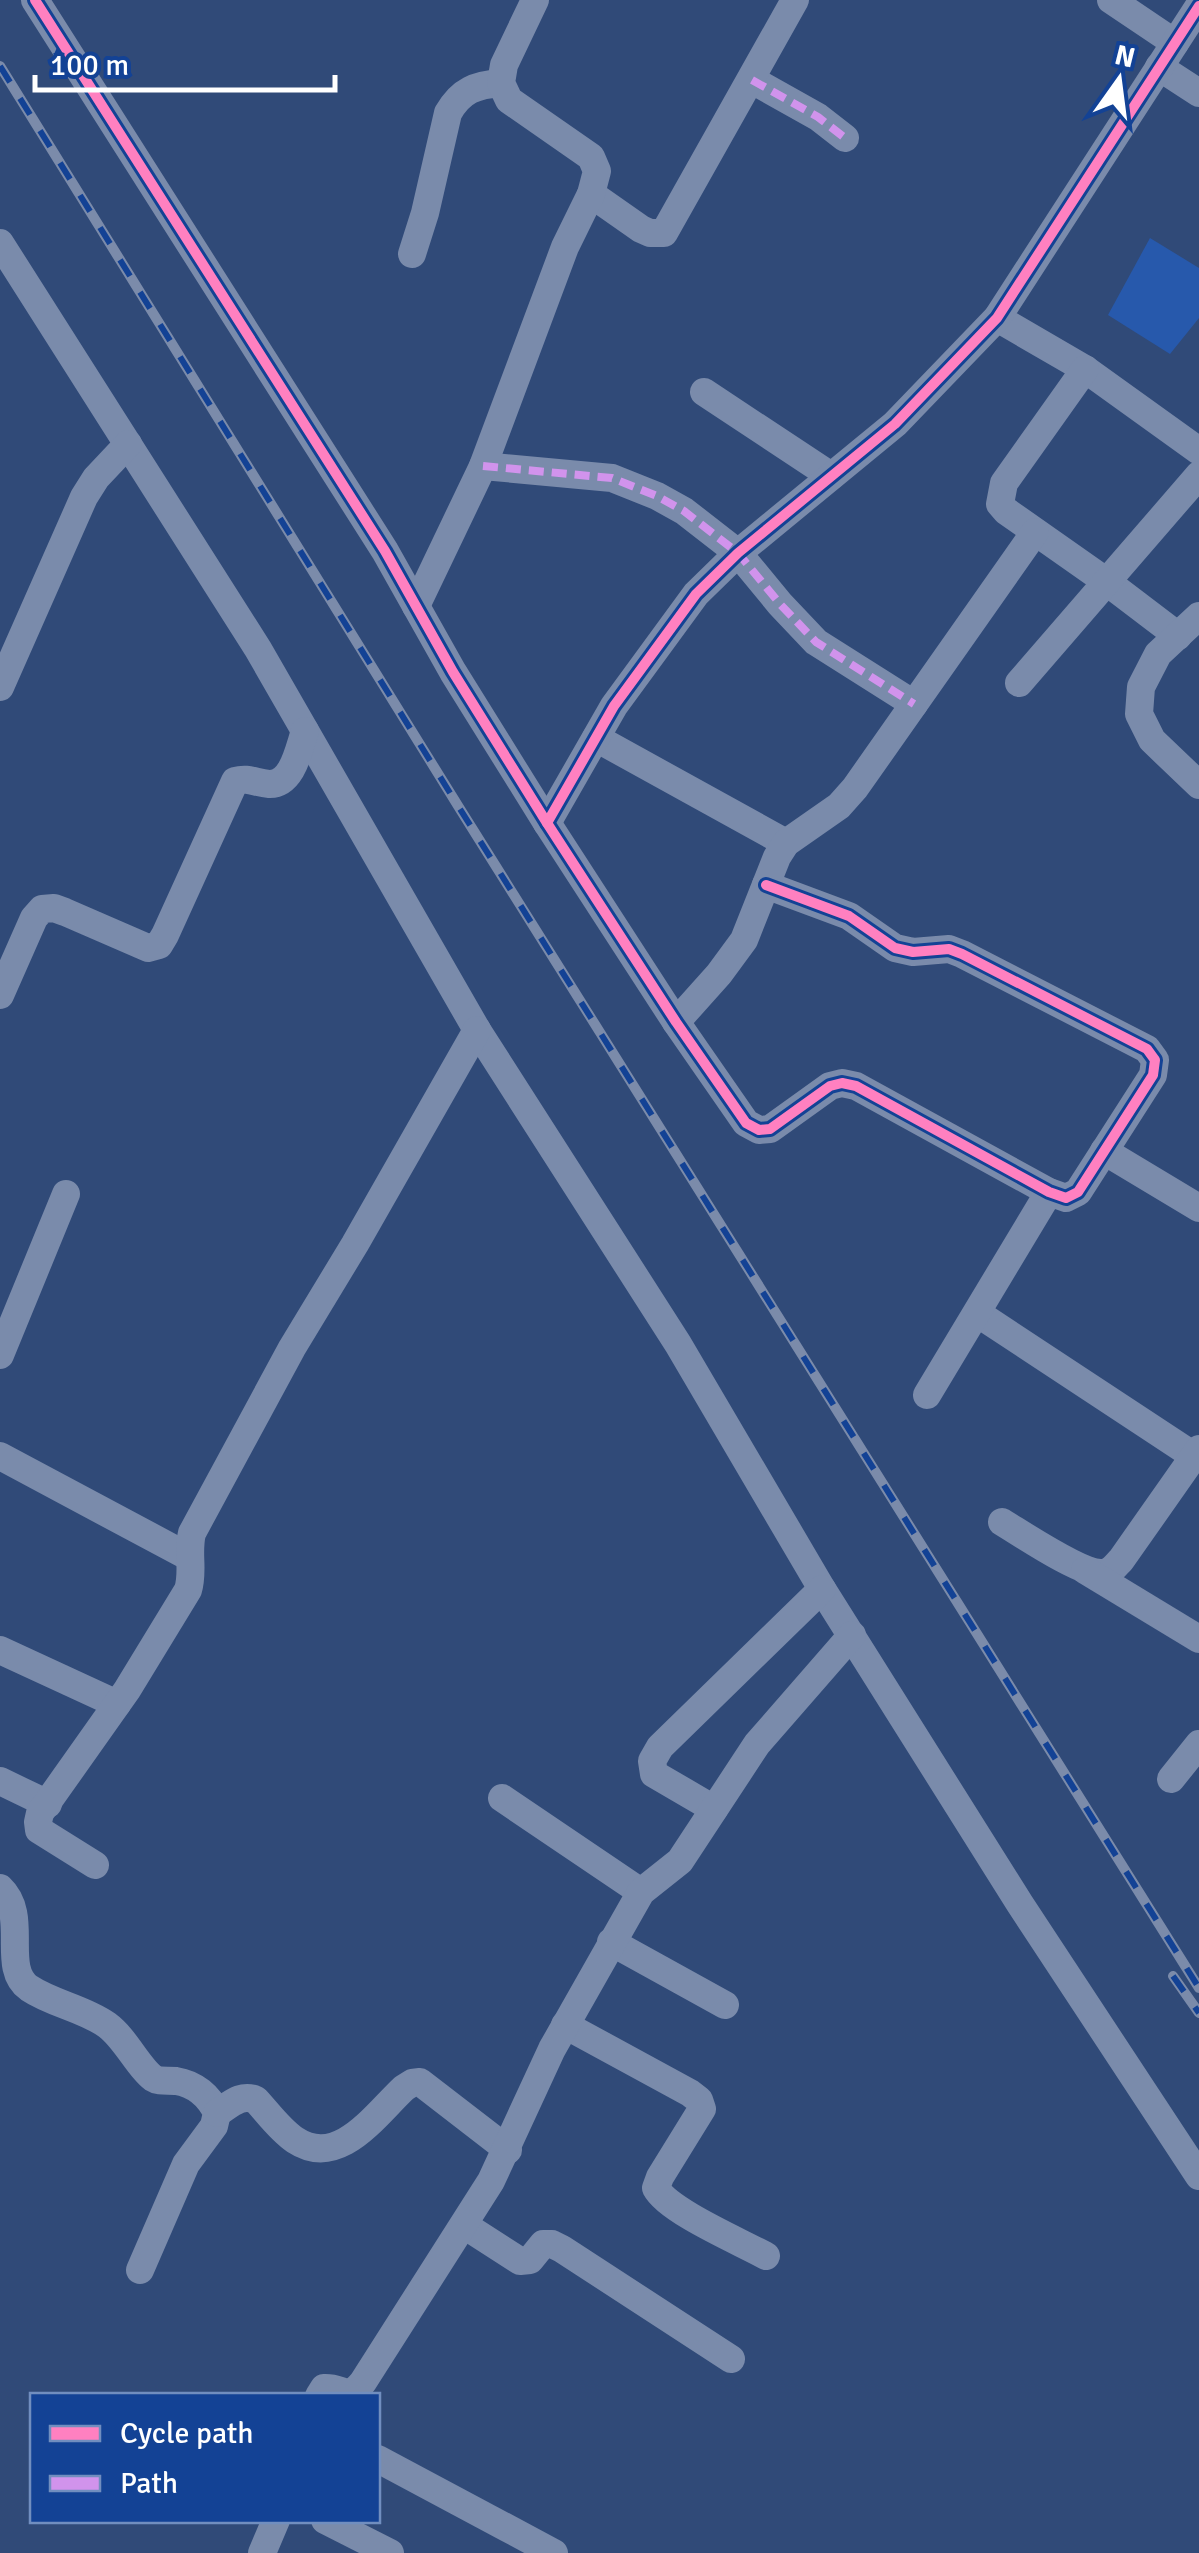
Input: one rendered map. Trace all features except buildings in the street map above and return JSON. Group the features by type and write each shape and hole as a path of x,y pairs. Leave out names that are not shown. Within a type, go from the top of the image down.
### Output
{"street":[{"path":"35,0 385,552 453,672 547,823 746,1122 759,1130 770,1129 830,1086 842,1083 856,1086 1049,1192 1066,1198 1078,1192 1154,1075 1154,1060 1146,1049 949,948 913,952 896,948 849,916 766,884"},
{"path":"416,606 483,466 597,171 591,157 509,100 501,83 504,65 535,0"},
{"path":"590,194 641,229 664,233 795,0"},
{"path":"1111,0 1175,43"},
{"path":"547,823 614,706 696,594 738,553 895,424 998,318 1199,6"},
{"path":"1159,67 1199,93"},
{"path":"752,80 818,117 846,138"},
{"path":"412,254 448,113 467,90 481,84 501,83"},
{"path":"0,242 258,649 478,1030 678,1344 822,1589 1041,1937 1199,2176"},
{"path":"998,318 1085,370 1199,451"},
{"path":"1085,370 1004,483 1000,504 1178,636"},
{"path":"704,392 831,476"},
{"path":"0,687 84,497 128,444"},
{"path":"483,466 612,478 657,496 738,553 816,642 914,704"},
{"path":"1019,683 1199,475"},
{"path":"676,1022 744,940 786,843 839,806 855,788 1035,532"},
{"path":"1199,616 1158,654 1142,687 1140,714 1152,740 1199,785"},
{"path":"0,995 42,908 65,912 148,948 158,945 235,781 244,778 269,784 280,782 288,775 305,731"},
{"path":"596,738 786,843"},
{"path":"95,1865 39,1830 38,1822 188,1590 192,1580 192,1533 276,1376 478,1030"},
{"path":"1104,1151 1199,1208"},
{"path":"927,1396 1049,1192"},
{"path":"0,1355 66,1194"},
{"path":"976,1313 1197,1452 1111,1571 1084,1569"},
{"path":"0,1456 190,1557"},
{"path":"1002,1522 1199,1639"},
{"path":"714,1809 654,1774 652,1761 660,1747 822,1589"},
{"path":"352,2393 464,2225 508,2150 565,2025 641,1892 680,1862 757,1744 852,1636"},
{"path":"0,1650 117,1704"},
{"path":"1171,1779 1199,1744"},
{"path":"0,1781 48,1804"},
{"path":"502,1798 641,1892"},
{"path":"4,1904 15,1916 14,1951 21,1981 98,2019 126,2042 152,2077 182,2082 196,2089 211,2100 217,2113 214,2126 186,2164 140,2270"},
{"path":"611,1942 725,2004"},
{"path":"565,2025 700,2100 702,2109 656,2188 675,2207 766,2256"},
{"path":"217,2113 248,2097 256,2100 294,2140 324,2150 349,2140 404,2088 420,2082 508,2150"},
{"path":"464,2225 520,2261 530,2260 543,2244 562,2249 731,2359"},
{"path":"321,2393 324,2388 332,2388 345,2393"},
{"path":"380,2460 554,2553"},
{"path":"262,2553 275,2523"},
{"path":"331,2523 390,2553"}],"shaded area":[{"path":"1150,238 1199,268 1199,318 1170,354 1108,315"}],"railway":[{"path":"0,66 1199,1988"},
{"path":"1173,1976 1199,2013"}],"marked path":[{"path":"752,80 818,117 845,138"},
{"path":"483,466 612,478 657,496 684,511 738,553 816,642 914,704"}],"cycle path":[{"path":"35,0 385,551 453,672 547,823 746,1123 759,1130 770,1129 830,1086 842,1083 856,1086 1049,1192 1066,1198 1078,1192 1153,1075 1155,1060 1147,1049 962,954 949,949 913,952 895,948 849,916 766,885"},
{"path":"547,823 614,706 696,594 738,553 895,424 997,318 1199,6"}]}
